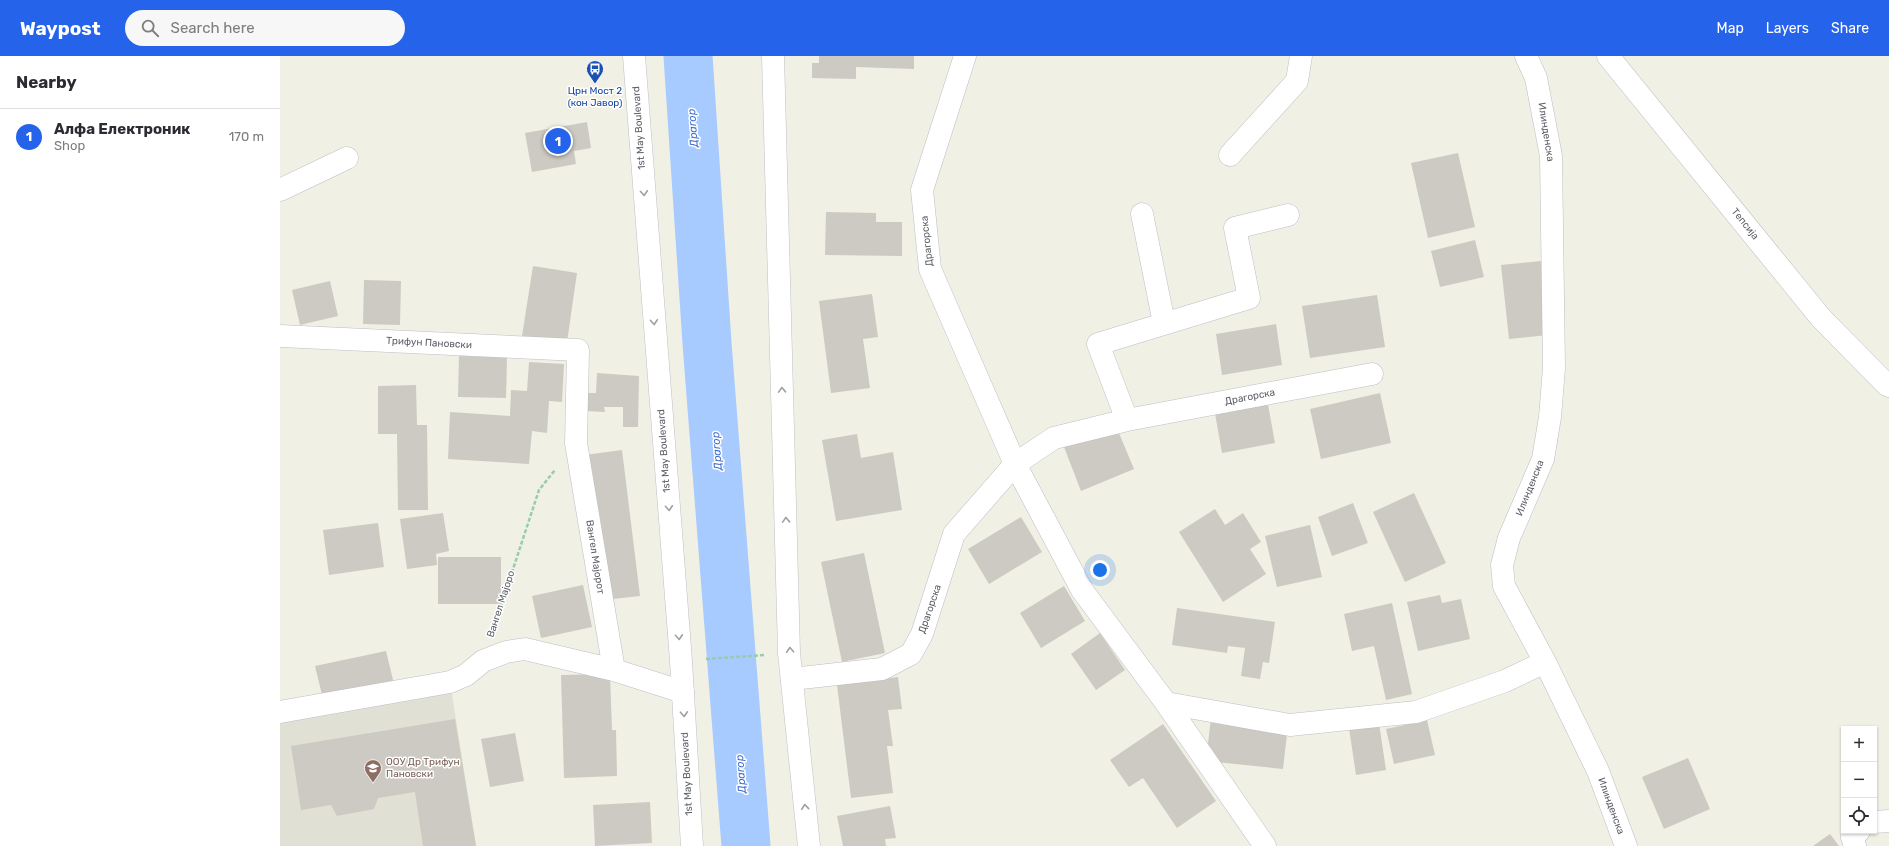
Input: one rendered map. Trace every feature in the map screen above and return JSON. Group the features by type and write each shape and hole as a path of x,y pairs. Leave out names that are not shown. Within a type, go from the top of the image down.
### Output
{"street":[{"name":"1st May Boulevard","path":"634,56 682,692 692,846"},
{"path":"773,56 789,653 809,846"},
{"name":"Драгорска","path":"965,56 922,190 930,269 1015,464"},
{"path":"1230,154 1297,81 1300,56"},
{"name":"Илинденска","path":"1526,56 1536,78 1551,156 1554,368 1550,418 1542,459 1509,538 1502,565 1504,586 1545,662 1598,771 1626,846"},
{"name":"Тепсија","path":"1608,56 1821,318 1889,386"},
{"path":"280,190 347,158"},
{"path":"1142,214 1164,323"},
{"path":"1127,420 1098,344 1249,298 1235,228 1288,215"},
{"name":"Трифун Пановски","path":"280,336 578,350 576,443"},
{"name":"Драгорска","path":"792,679 882,669 912,654 922,634 954,534 1015,464 1054,438 1127,420 1372,374"},
{"name":"Вангел Маjорот","path":"576,443 614,670"},
{"path":"1015,464 1082,590 1166,703 1265,846"},
{"path":"280,712 450,682 466,675 483,661 506,652 524,649 614,670 682,692"},
{"path":"1166,703 1290,725 1416,712 1505,681 1545,662"},
{"path":"1877,822 1889,821"},
{"path":"1855,846 1852,837 1856,834"}],"path":[{"name":"Вангел Мајоро","path":"483,661 539,490 576,443"},
{"path":"707,659 756,655"}],"shaded area":[{"name":"ООУ Др Трифун Пановски","path":"450,682 476,846 280,846 280,712"}],"building":[{"path":"819,56 914,56 914,69 856,67 856,79 812,78 812,63 819,63"},
{"path":"587,122 591,148 574,151 576,164 532,172 525,133"},
{"path":"1458,153 1475,227 1428,238 1411,163"},
{"path":"826,212 876,213 876,222 902,222 902,256 825,255"},
{"path":"1475,240 1484,277 1440,287 1431,251"},
{"path":"1541,261 1548,335 1509,339 1501,265"},
{"path":"533,266 577,273 567,342 522,336"},
{"path":"364,280 401,281 400,325 363,324"},
{"path":"330,281 338,316 300,325 292,290"},
{"path":"872,294 878,337 863,339 870,388 831,393 819,301"},
{"path":"1377,295 1385,347 1310,358 1302,306"},
{"path":"1276,324 1282,365 1222,375 1216,334"},
{"path":"459,356 507,357 506,398 458,397"},
{"path":"529,362 564,364 562,402 549,401 547,433 532,431 529,464 448,459 450,412 510,416 511,390 527,391"},
{"path":"597,373 639,376 638,427 623,427 623,407 604,407 605,412 587,411 588,393 596,393"},
{"path":"416,385 417,425 427,425 428,510 398,510 397,434 378,434 378,386"},
{"path":"1380,393 1391,443 1321,459 1310,409"},
{"path":"1267,399 1275,443 1222,453 1214,408"},
{"path":"1116,426 1134,469 1081,491 1064,447"},
{"path":"857,434 861,458 893,452 902,510 836,521 822,440"},
{"path":"622,450 640,596 603,600 585,455"},
{"path":"1414,493 1446,563 1405,582 1373,512"},
{"path":"1353,503 1368,543 1332,556 1318,517"},
{"path":"1215,509 1225,525 1243,513 1261,542 1250,549 1266,574 1223,602 1179,532"},
{"path":"443,513 449,551 436,554 437,565 407,569 400,519"},
{"path":"1021,517 1042,552 989,584 968,549"},
{"path":"378,523 384,567 329,575 323,530"},
{"path":"1310,525 1322,577 1277,587 1265,536"},
{"path":"864,553 885,653 842,662 821,562"},
{"path":"438,557 501,557 501,604 438,604"},
{"path":"583,585 592,627 541,638 532,596"},
{"path":"1064,586 1085,621 1041,648 1020,613"},
{"path":"1440,595 1442,603 1461,599 1470,639 1418,651 1407,602"},
{"path":"1392,603 1412,694 1386,700 1374,646 1352,651 1344,614"},
{"path":"1177,608 1275,622 1269,663 1263,662 1260,679 1241,676 1245,648 1228,646 1227,653 1172,645"},
{"path":"1100,633 1125,670 1096,690 1071,654"},
{"path":"386,651 394,684 323,699 315,666"},
{"path":"610,674 612,730 616,730 617,776 564,778 561,675"},
{"path":"898,677 902,709 888,710 893,746 887,746 893,793 851,798 837,685"},
{"path":"1211,718 1288,725 1283,769 1206,761"},
{"path":"455,719 476,846 423,846 415,792 378,798 374,809 337,816 331,805 301,810 291,746"},
{"path":"1427,720 1435,755 1394,764 1386,729"},
{"path":"1379,723 1386,770 1356,775 1349,728"},
{"path":"1163,724 1216,801 1177,828 1143,778 1129,787 1110,760"},
{"path":"515,733 524,781 490,787 481,739"},
{"path":"1688,758 1710,809 1664,829 1642,777"},
{"path":"650,802 652,843 595,846 593,805"},
{"path":"890,806 896,838 885,839 886,846 843,846 837,816"},
{"path":"1830,834 1839,846 1813,846"}],"waterway":[{"name":"Драгор","path":"688,56 707,343 746,846"}],"place":[{"name":"Црн Мост 2 (кон Јавор)","path":"595,84"},
{"name":"Алфа Електроник","path":"558,141"},
{"name":"ООУ Др Трифун Пановски","path":"373,783"}]}
